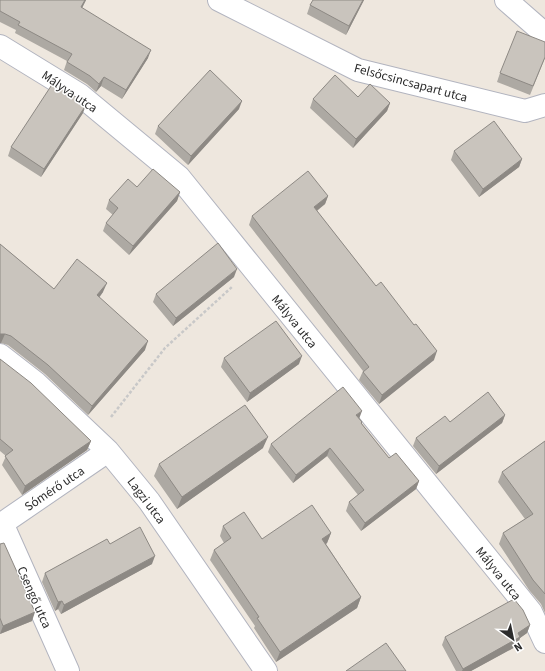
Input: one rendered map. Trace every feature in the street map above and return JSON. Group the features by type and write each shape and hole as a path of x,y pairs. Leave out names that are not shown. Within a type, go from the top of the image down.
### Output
{"street":[{"name":"Felsőcsincsapart utca","path":"219,0 358,70 525,111 545,105"},
{"path":"506,0 545,34"},
{"name":"Mályva utca","path":"0,46 80,95 179,177 531,612 545,642"},
{"name":"Lagzi utca","path":"0,355 36,383 102,444 150,501 266,671"},
{"name":"Sómérő utca","path":"1,524 102,444"},
{"name":"Csengő utca","path":"1,524 68,671"}],"path":[{"path":"102,444 165,348 253,268"}],"building":[{"path":"0,0 85,0 81,7 151,50 126,90 104,77 99,84 90,76 67,62 72,54 18,25 20,22 0,11"},
{"path":"313,0 363,0 349,26 310,5"},
{"path":"517,31 545,42 545,57 533,86 500,73"},
{"path":"210,70 242,101 191,156 158,126"},
{"path":"335,75 358,97 370,84 390,103 356,139 313,99"},
{"path":"53,83 86,105 44,169 11,147"},
{"path":"494,121 522,159 483,189 454,151"},
{"path":"153,169 180,192 133,246 106,223 118,208 109,200 128,179 137,187"},
{"path":"308,171 328,196 314,207 376,286 381,282 414,325 416,324 437,351 382,395 363,372 369,367 252,216"},
{"path":"218,243 237,269 176,318 156,294"},
{"path":"0,244 54,289 77,259 107,283 97,295 148,341 92,406 48,365 11,336 0,334"},
{"path":"276,321 302,356 250,393 224,358"},
{"path":"0,359 31,383 91,441 25,486 5,456 13,450 0,439"},
{"path":"343,387 362,411 356,415 362,422 361,423 389,458 396,453 419,481 365,523 349,502 364,490 330,448 296,475 271,444"},
{"path":"488,392 505,415 439,466 416,438 445,416 450,422"},
{"path":"245,405 268,437 182,497 159,464"},
{"path":"545,441 545,594 533,580 503,533 533,514 502,472"},
{"path":"312,505 331,533 322,539 361,597 280,652 257,618 259,617 214,550 231,538 223,526 244,512 262,539"},
{"path":"140,527 155,556 64,605 62,601 58,602 45,573 107,539 110,544"},
{"path":"4,543 35,612 3,626 0,618 0,544"},
{"path":"514,599 523,610 530,625 518,633 520,637 463,669 445,637"},
{"path":"386,643 406,671 346,671"}]}
